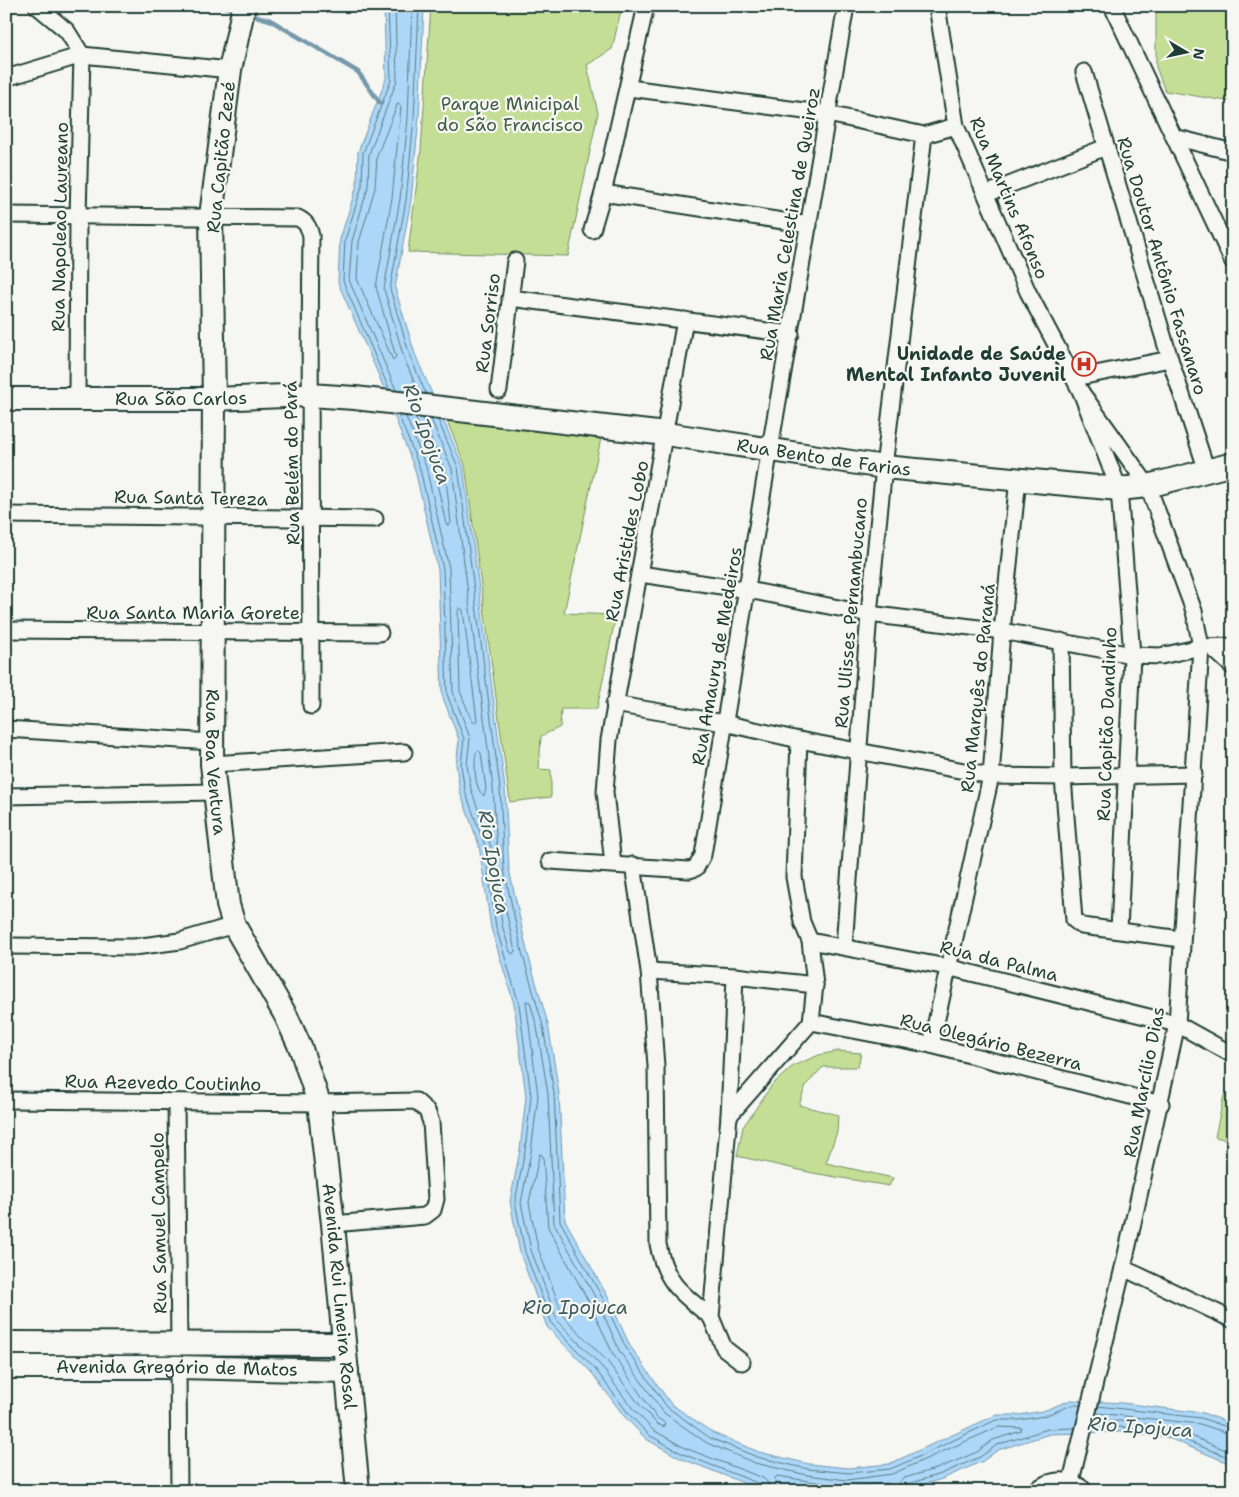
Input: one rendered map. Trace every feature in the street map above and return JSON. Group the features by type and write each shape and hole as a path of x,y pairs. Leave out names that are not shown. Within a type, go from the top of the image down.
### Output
{"street":[{"path":"37,6 67,31 82,55"},
{"name":"Rua Capitão Zezé","path":"214,399 211,216 230,70 244,6"},
{"path":"592,230 603,194 646,6"},
{"name":"Rua Maria Celestina de Queiroz","path":"770,448 846,6"},
{"name":"Rua Martins Afonso","path":"937,6 956,126 1028,292 1078,385 1148,486 1206,647"},
{"path":"1112,6 1231,256"},
{"path":"6,78 82,55 230,70"},
{"name":"Rua Napoleao Laureano","path":"77,399 78,216 82,55"},
{"name":"Rua Doutor Antônio Fassanaro","path":"1084,72 1170,359 1207,471"},
{"path":"628,88 828,114 924,135 956,126"},
{"name":"Rua Ulisses Pernambucano","path":"844,946 869,614 884,467 924,135"},
{"path":"1174,137 1233,152"},
{"path":"986,194 1106,147"},
{"path":"603,194 809,225"},
{"path":"6,215 211,216"},
{"name":"Rua Belém do Pará","path":"211,216 298,218 305,221 311,236 311,706"},
{"name":"Rua Sorriso","path":"499,390 514,261"},
{"path":"510,298 791,334"},
{"name":"Rua Aristides Lobo","path":"613,864 605,792 614,704 666,434 685,320"},
{"path":"1078,385 1170,359"},
{"name":"Rua Martins Afonso","path":"1078,385 1119,489"},
{"name":"Rua São Carlos","path":"6,399 214,399 310,395 355,398 503,415"},
{"name":"Rua Boa Ventura","path":"214,399 212,764 228,905 234,925 286,1016 311,1074 319,1103"},
{"name":"Rua Bento de Farias","path":"503,415 770,448 884,467 1119,489 1148,486 1233,464"},
{"name":"Rua Amaury de Medeiros","path":"634,865 682,870 696,868 703,855 770,448"},
{"name":"Rua Marquês do Paraná","path":"931,1045 991,776 1002,631 1018,479"},
{"name":"Rua Capitão Dandinho","path":"1119,489 1132,655 1119,930"},
{"name":"Rua Santa Tereza","path":"6,515 374,520"},
{"path":"640,574 748,590 869,614 1002,631 1132,655 1160,656 1206,647 1233,646"},
{"name":"Rua Santa Maria Gorete","path":"6,630 380,633"},
{"path":"1060,641 1063,777 1073,912 1077,924 1088,928 1119,930 1181,939"},
{"path":"1206,647 1233,667"},
{"name":"Rua Marcílio Dias","path":"1075,1488 1079,1444 1123,1268 1161,1104 1177,1024 1181,939 1206,647"},
{"path":"614,704 724,723 858,752 991,776 1063,777 1194,774"},
{"path":"6,729 212,742"},
{"path":"730,1116 811,1022 815,985 810,942 802,922 794,877 799,740"},
{"path":"212,764 404,752"},
{"path":"6,796 215,792"},
{"path":"550,861 634,865 648,971 656,1066 658,1244 661,1263 667,1276 679,1292 712,1317"},
{"path":"6,946 134,947 180,941 234,925"},
{"name":"Rua da Palma","path":"810,942 844,946 947,967 1177,1024 1233,1055"},
{"path":"648,971 735,976 815,985"},
{"path":"735,976 730,1116 712,1317 724,1348 742,1362"},
{"name":"Rua Olegário Bezerra","path":"811,1022 931,1045 1161,1104"},
{"name":"Rua Azevedo Coutinho","path":"6,1100 176,1103 416,1101 427,1111 431,1122 436,1199 434,1210 425,1216 333,1224"},
{"name":"Rua Samuel Campelo","path":"176,1103 179,1342"},
{"name":"Avenida Rui Limeira Rosal","path":"319,1103 333,1224 358,1491"},
{"path":"1123,1268 1233,1320"},
{"name":"Avenida Gregório de Matos","path":"6,1342 344,1344"},
{"name":"Avenida Gregório de Matos","path":"6,1367 178,1367 347,1371"},
{"path":"178,1367 179,1491"},
{"path":"1040,1491 1049,1486 1060,1484 1075,1488"}],"green space":[{"name":"Parque Mnicipal do São Francisco","path":"431,6 622,6 612,49 587,65 598,113 568,256 408,252 421,150"},
{"path":"1156,6 1233,6 1233,102 1165,91 1156,67"},
{"path":"445,416 601,438 564,613 616,615 597,709 561,709 560,727 541,736 539,769 551,770 551,797 510,802 465,465"},
{"path":"838,1051 861,1053 858,1067 823,1067 806,1085 799,1105 838,1115 837,1132 826,1163 893,1178 889,1186 813,1173 737,1156 743,1127 772,1085 793,1066 819,1055"},
{"path":"1224,1095 1233,1096 1233,1141 1215,1137"}],"water":[{"name":"Rio Ipojuca","path":"384,6 424,6 419,118 411,200 395,288 415,354 463,466 505,788 509,869 527,951 548,1024 559,1093 565,1220 608,1297 630,1346 671,1404 713,1433 759,1452 809,1464 848,1468 889,1464 996,1415 1019,1415 1043,1411 1071,1400 1122,1403 1203,1413 1233,1424 1233,1465 1166,1437 1120,1432 1050,1434 998,1450 983,1461 942,1479 900,1491 764,1491 680,1458 646,1439 624,1416 592,1373 547,1327 520,1253 510,1202 520,1150 526,1096 514,1004 491,928 479,845 460,792 456,765 459,740 442,695 438,570 415,470 379,376 338,283 340,239 357,185 358,152 386,79"}],"waterway":[{"path":"222,6 237,11"},
{"path":"249,14 270,20 358,72 380,103"}],"place":[{"name":"Unidade de Saúde Mental Infanto Juvenil","path":"1084,364"}]}
